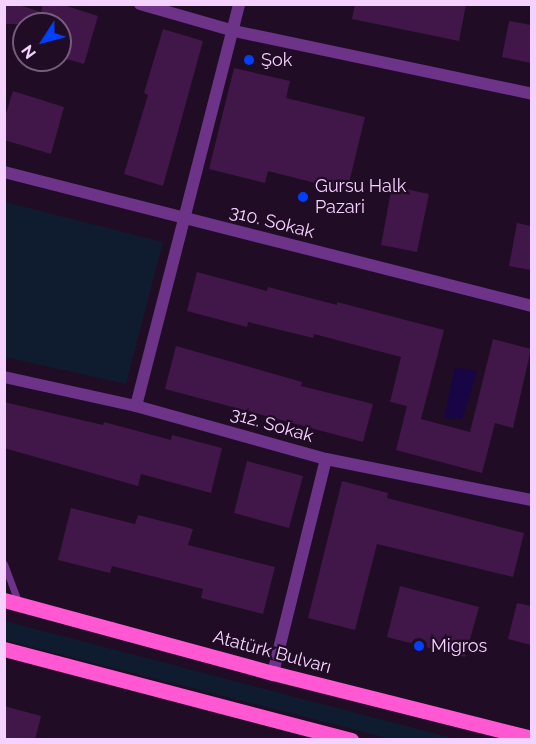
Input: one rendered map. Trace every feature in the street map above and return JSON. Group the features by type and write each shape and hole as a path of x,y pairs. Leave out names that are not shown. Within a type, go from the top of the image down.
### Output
{"main road":[{"name":"Atatürk Bulvarı","path":"12,602 273,673 531,738"},
{"path":"4,649 351,740"}],"street":[{"path":"140,4 234,31 531,94"},
{"path":"136,406 234,31 239,4"},
{"name":"310. Sokak","path":"4,172 531,306"},
{"name":"312. Sokak","path":"4,377 136,406 326,459 531,500"},
{"path":"273,673 326,459"}],"lane":[{"path":"4,564 12,602"}],"shaded area":[{"path":"5,202 163,242 126,384 5,357"},
{"path":"455,368 477,371 462,419 444,418"},
{"path":"5,621 456,739 391,739 5,640"}],"building":[{"path":"4,4 16,4 41,12 12,12 12,24 4,24"},
{"path":"43,4 60,4 98,16 84,64 72,60 72,12 41,12"},
{"path":"355,4 466,4 459,41 352,19"},
{"path":"509,21 531,25 531,63 502,57"},
{"path":"163,29 203,41 163,186 124,174 148,95 144,93"},
{"path":"234,68 290,81 286,98 365,117 347,191 268,171 265,183 209,169"},
{"path":"13,91 64,107 51,154 4,140 4,120"},
{"path":"392,186 429,194 417,252 381,245"},
{"path":"517,223 531,226 531,270 509,266"},
{"path":"197,272 267,291 268,287 337,305 337,302 444,330 421,419 470,432 493,339 531,349 513,428 495,423 482,473 396,450 407,406 390,402 401,357 314,334 313,338 248,322 247,327 187,311"},
{"path":"176,346 302,382 301,386 373,404 363,442 165,389"},
{"path":"4,402 103,425 104,422 171,440 172,435 222,448 211,493 141,474 138,486 4,448"},
{"path":"247,461 303,476 289,528 234,513"},
{"path":"342,481 388,493 387,498 524,533 513,577 377,544 355,630 308,618"},
{"path":"71,508 135,524 138,515 193,529 188,545 275,567 263,614 201,598 203,589 112,566 110,573 58,560"},
{"path":"400,586 479,607 465,657 387,637"},
{"path":"517,603 531,606 531,645 508,639"},
{"path":"4,706 41,716 35,740 4,740"}],"place":[{"name":"Şok","path":"249,60"},
{"name":"Gursu Halk Pazari","path":"303,197"},
{"name":"Migros","path":"419,646"}]}
